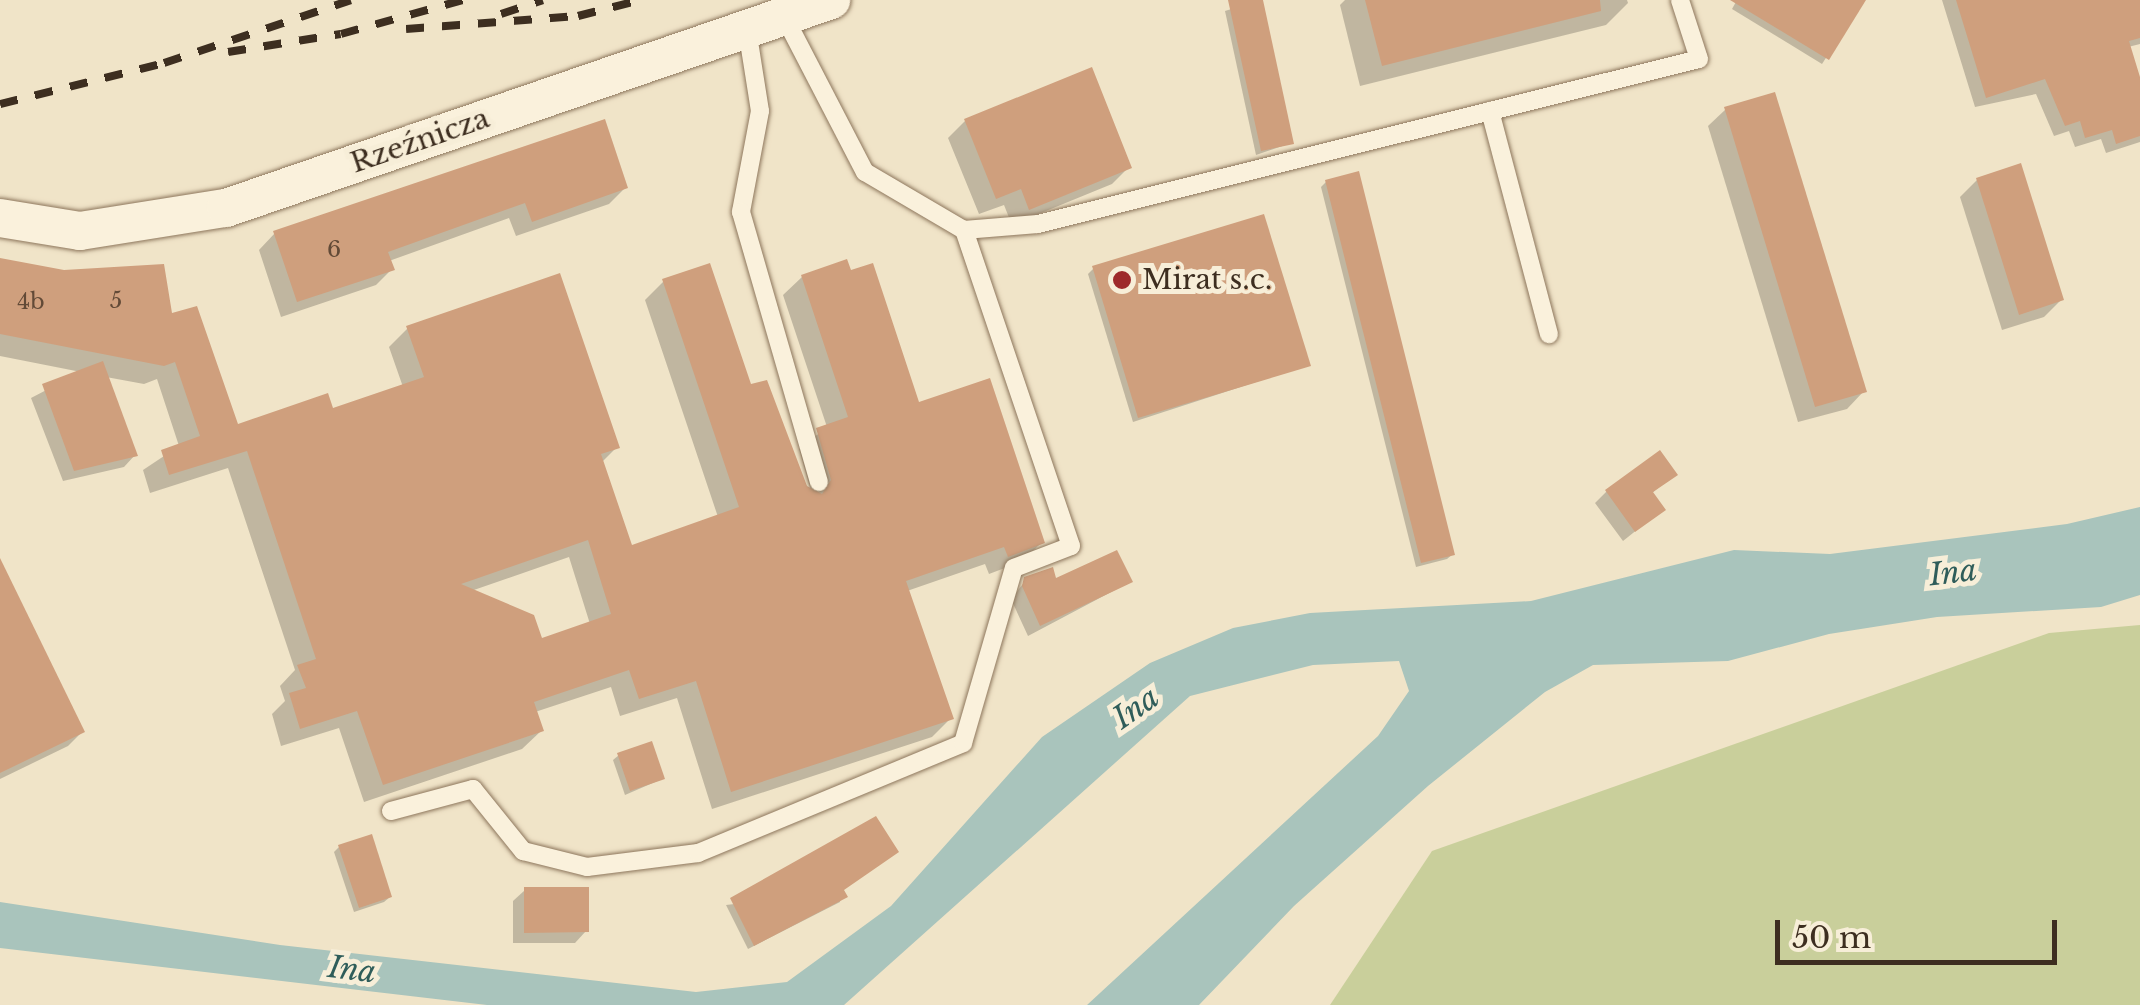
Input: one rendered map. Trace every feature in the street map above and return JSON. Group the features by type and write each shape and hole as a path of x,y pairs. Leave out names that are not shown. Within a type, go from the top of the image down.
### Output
{"street":[{"name":"Rzeźnicza","path":"0,218 80,231 226,208 831,0"}],"lane":[{"path":"784,16 865,172 964,230 1038,224 1699,59 1680,0"},
{"path":"748,28 760,111 741,212 819,482"},
{"path":"1490,111 1548,334"},
{"path":"392,811 473,790 523,851 587,866 698,853 964,743 1014,568 1071,546 964,230"}],"green space":[{"path":"2140,625 2140,1005 1330,1005 1432,851 2049,633"}],"water":[{"name":"Ina","path":"2140,507 2140,595 2101,607 1937,617 1829,634 1728,661 1593,665 1545,692 1428,786 1294,906 1199,1005 1087,1005 1378,736 1409,691 1399,661 1313,665 1190,696 844,1005 487,1005 0,948 0,902 280,945 696,992 787,982 891,906 1042,737 1150,663 1233,628 1310,613 1531,601 1734,550 1830,554 2067,524"}],"building":[{"path":"1228,0 1263,0 1294,144 1261,151"},
{"path":"1365,0 1600,0 1601,11 1382,66"},
{"path":"1730,0 1866,0 1829,60"},
{"path":"1956,0 2140,0 2140,38 2129,41 2140,77 2140,136 2116,144 2112,130 2085,138 2080,121 2065,126 2045,79 1986,98"},
{"path":"1092,67 1132,168 1029,210 1021,189 996,199 964,119"},
{"path":"1775,92 1867,392 1815,407 1724,107"},
{"path":"605,119 628,188 532,222 525,203 388,252 395,270 297,302 273,231"},
{"path":"2021,163 2064,300 2019,315 1976,178"},
{"path":"1359,171 1455,555 1421,563 1325,180"},
{"path":"1264,214 1311,366 1138,418 1092,266"},
{"path":"0,258 64,270 164,264 172,313 197,306 238,424 328,393 333,408 424,377 406,326 560,273 620,448 601,454 632,545 739,507 662,279 710,263 751,384 767,380 807,486 822,494 831,480 816,428 848,417 801,275 847,259 851,270 873,263 919,402 990,378 1045,543 1008,557 1004,547 906,581 954,719 731,792 696,681 639,699 629,670 534,702 544,731 383,785 357,711 300,729 289,693 306,688 297,665 316,659 247,451 169,475 161,450 200,436 175,362 164,366 0,334","holes":["588,540 611,614 542,638 534,615 461,584"]},
{"path":"103,361 138,456 74,471 42,384"},
{"path":"1660,450 1678,475 1653,492 1666,510 1635,532 1605,490"},
{"path":"1117,550 1133,582 1040,626 1022,586 1024,577 1053,567 1056,578"},
{"path":"0,558 85,732 0,773"},
{"path":"652,741 665,779 630,791 617,753"},
{"path":"876,816 899,852 844,890 848,897 754,946 730,898"},
{"path":"372,834 392,897 359,908 338,845"},
{"path":"524,887 589,887 589,932 524,933"}],"railway":[{"path":"0,104 164,63 351,0"},
{"path":"228,52 341,34 463,0"},
{"path":"501,14 543,0"},
{"path":"406,29 578,16 641,0"}],"place":[{"name":"Mirat s.c.","path":"1122,280"}]}
